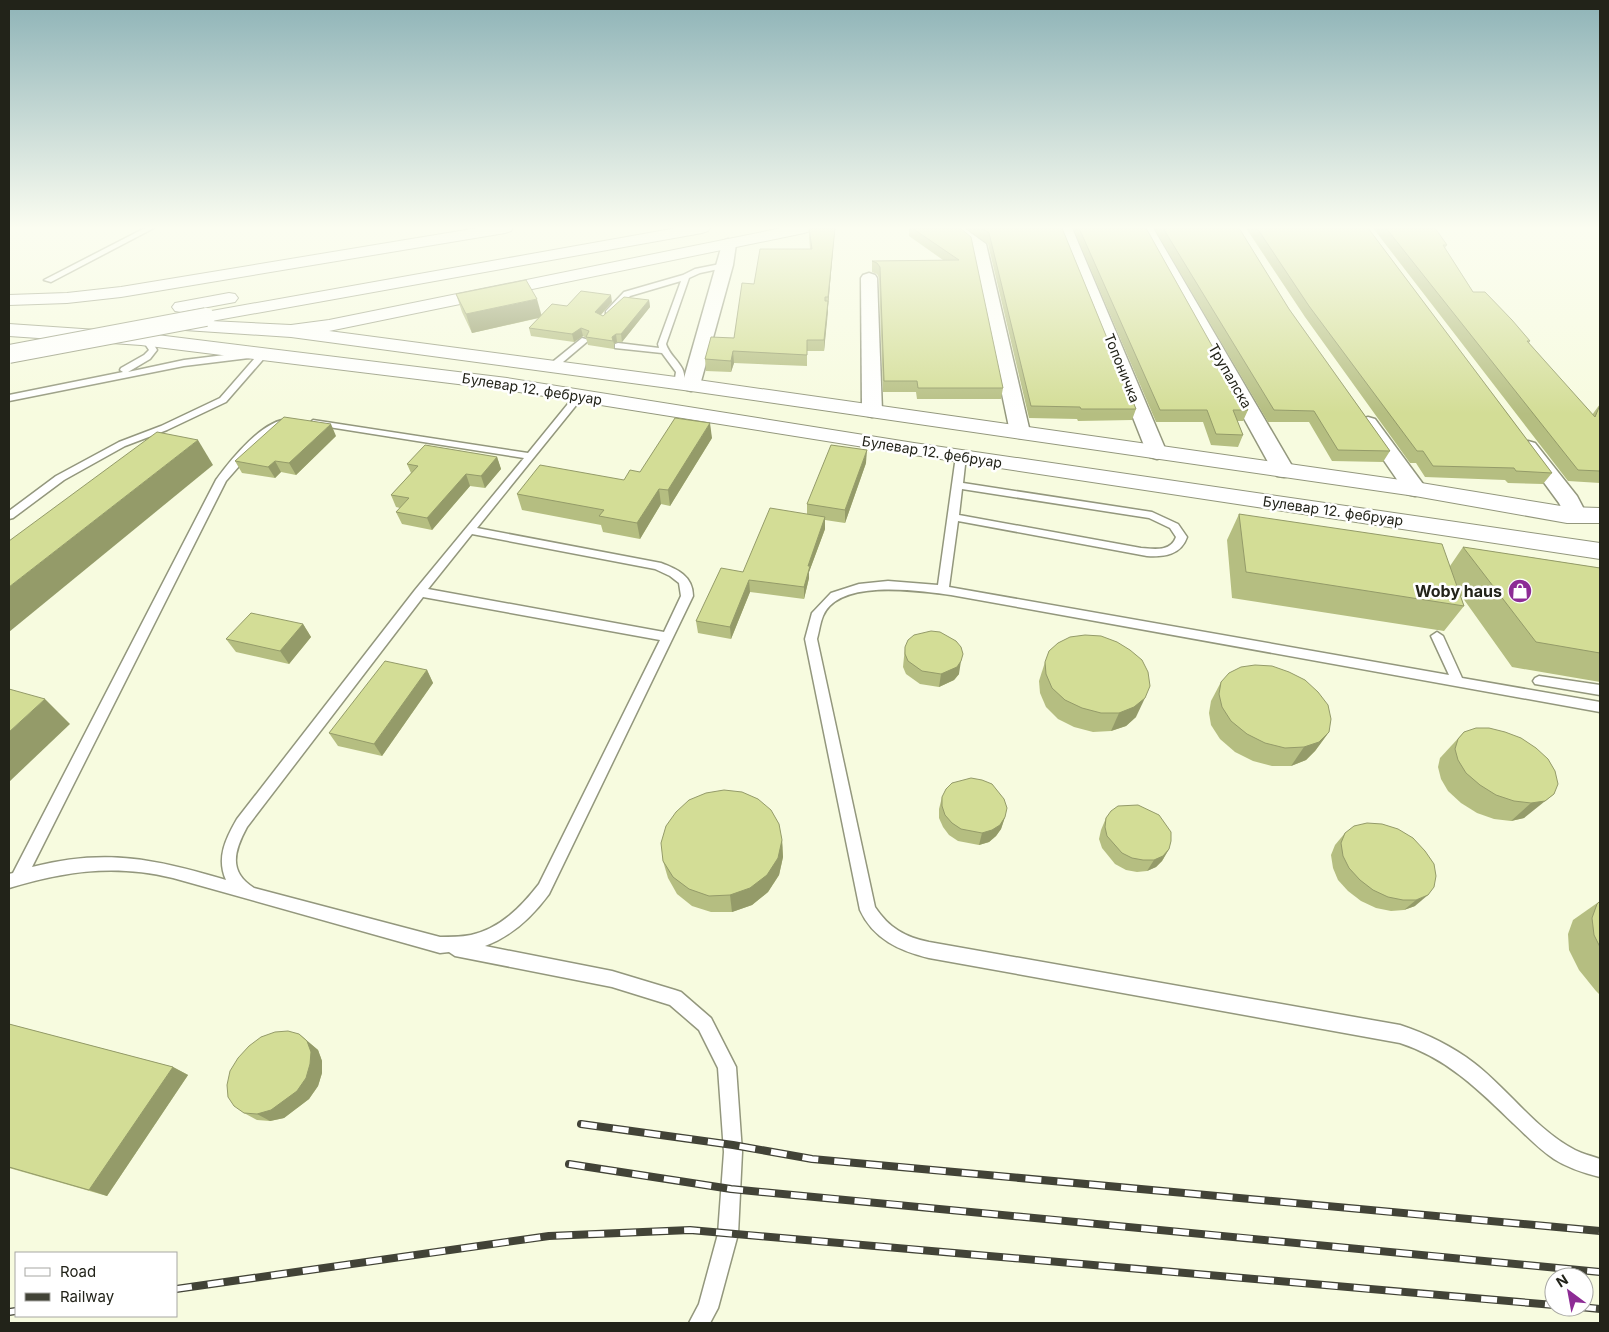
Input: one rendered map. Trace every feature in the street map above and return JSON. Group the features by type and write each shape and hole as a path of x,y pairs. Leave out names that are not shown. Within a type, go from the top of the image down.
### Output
{"main road":[{"path":"9,300 53,299 130,290"},
{"path":"9,338 273,290"},
{"path":"9,354 356,290"},
{"path":"9,314 291,331 366,318 500,290"},
{"path":"425,348 397,336 393,332 393,328 395,324 406,317 447,301"},
{"name":"Булевар 12. фебруар","path":"9,330 141,339 506,384 961,456 1600,551"},
{"name":"Булевар 12. фебруар","path":"291,331 685,384 1415,489 1576,515 1600,516"}],"street":[{"path":"685,384 717,290"},
{"path":"869,290 872,411"},
{"path":"988,290 1020,432"},
{"name":"Топоничка","path":"1090,290 1157,453"},
{"name":"Трупалска","path":"1181,290 1284,471"},
{"path":"1357,407 1415,489"},
{"path":"1517,431 1569,501 1576,515"}],"lane":[{"path":"602,320 627,294 640,290"},
{"path":"681,290 662,344 664,351 672,358 681,373 685,384"},
{"path":"104,379 134,366 147,357 153,350 148,342 141,339"},
{"path":"553,366 586,342"},
{"path":"618,346 664,351"},
{"path":"9,398 216,358 264,353"},
{"path":"9,516 60,478 122,444 164,428 223,400 264,353"},
{"path":"251,894 240,889 230,877 228,858 234,835 420,592 580,396"},
{"path":"14,879 222,480 252,442 264,432 274,426 288,422 301,422 530,456"},
{"path":"943,591 961,456"},
{"path":"953,517 1141,552 1159,553 1173,551 1181,543 1182,537 1174,526 1152,515 957,485"},
{"path":"440,945 478,941 512,922 533,905 544,889 688,596 687,584 674,572 657,566 470,530"},
{"path":"1600,707 943,591 895,585 859,588 842,593 824,606 817,614 812,626 811,639 868,910 876,924 886,934 911,946 929,950 1400,1034 1418,1039 1441,1049 1464,1065 1549,1144 1574,1160 1600,1168"},
{"path":"420,592 668,637"},
{"path":"1437,636 1458,682"},
{"path":"1539,681 1600,690"},
{"path":"14,879 51,868 117,863 162,869 440,945 612,979 675,998 705,1024 727,1067 733,1152 728,1234 708,1308 699,1323"}],"building":[{"path":"475,290 532,290 537,299 466,314 456,294"},
{"path":"741,290 829,290 828,297 825,297 825,301 828,301 824,340 807,340 807,355 733,351 731,361 705,359 711,337 734,338"},
{"path":"881,290 982,290 1003,388 918,388 917,381 884,381"},
{"path":"1003,290 1087,290 1136,409 1081,409 1080,407 1031,406"},
{"path":"1107,290 1181,290 1248,410 1233,410 1243,435 1216,434 1207,410 1160,410"},
{"path":"1201,290 1277,290 1390,451 1338,450 1314,411 1274,410"},
{"path":"1298,290 1415,290 1552,473 1516,471 1514,468 1433,466 1423,451 1417,451"},
{"path":"1435,290 1485,292 1512,320 1530,341 1527,341 1595,417 1600,405 1600,471 1578,470"},
{"path":"581,291 611,295 595,312 603,316 624,297 649,300 621,334 616,334 612,337 613,341 586,337 589,331 581,328 572,334 529,328 552,304 567,306"},
{"path":"284,417 331,424 289,463 275,461 268,467 235,461"},
{"path":"675,418 710,423 668,490 659,489 637,523 599,516 604,510 517,494 540,465 624,480 630,470 640,472"},
{"path":"157,432 198,440 9,587 9,541"},
{"path":"425,445 497,457 481,476 466,474 427,518 396,512 409,498 391,495 418,466 407,464"},
{"path":"831,445 867,450 845,510 807,504"},
{"path":"770,508 825,517 808,566 810,566 804,587 749,580 730,627 696,621 721,568 743,572"},
{"path":"1239,514 1442,544 1464,606 1246,572"},
{"path":"1463,547 1600,568 1600,653 1536,642"},
{"path":"251,613 303,624 280,651 226,639"},
{"path":"931,631 940,632 956,641 961,647 963,654 957,667 941,674 922,671 908,661 905,647 908,640 914,635"},
{"path":"1085,635 1101,636 1117,642 1142,660 1148,672 1150,686 1145,698 1134,707 1119,713 1101,713 1082,708 1065,700 1052,688 1046,674 1045,662 1049,651 1058,643 1070,637"},
{"path":"385,661 427,670 374,744 329,733"},
{"path":"1255,665 1272,666 1289,672 1305,680 1318,692 1328,705 1331,719 1329,732 1319,742 1304,747 1285,748 1265,743 1247,734 1231,721 1222,707 1219,694 1221,682 1229,673 1241,667"},
{"path":"9,689 45,699 9,732"},
{"path":"1476,728 1489,728 1505,732 1521,738 1536,748 1548,759 1555,771 1558,784 1554,794 1545,801 1531,803 1514,801 1496,795 1480,785 1466,773 1458,760 1455,749 1458,739 1464,732"},
{"path":"971,778 992,784 1004,799 1007,808 1005,817 1000,825 982,833 961,829 952,823 945,815 942,806 942,797 952,783"},
{"path":"724,790 742,792 758,799 771,810 779,824 782,840 778,858 767,875 750,888 730,895 709,896 689,889 673,877 663,861 661,843 666,826 676,812 689,800 706,793"},
{"path":"1138,805 1159,815 1171,832 1169,849 1163,856 1154,860 1132,858 1122,853 1107,836 1106,818 1111,811 1118,806"},
{"path":"1367,823 1382,824 1398,829 1413,838 1425,851 1434,864 1436,876 1434,887 1428,895 1416,900 1388,897 1373,890 1349,868 1343,856 1341,843 1345,833 1354,826"},
{"path":"1600,901 1600,947 1594,935 1592,918"},
{"path":"9,1024 173,1067 89,1190 9,1167"},
{"path":"288,1031 299,1034 307,1041 311,1052 306,1078 297,1091 271,1110 257,1114 244,1113 234,1106 228,1097 227,1085 230,1071 238,1058 261,1037 275,1032"}],"railway":[{"path":"581,1124 733,1145 812,1159 1600,1231"},
{"path":"569,1164 731,1189 1600,1272"},
{"path":"178,1289 549,1236 690,1230 1544,1304"},
{"path":"1594,1308 1600,1309"},
{"path":"9,1312 15,1311"}],"place":[{"name":"Woby haus","path":"1520,591"}]}
